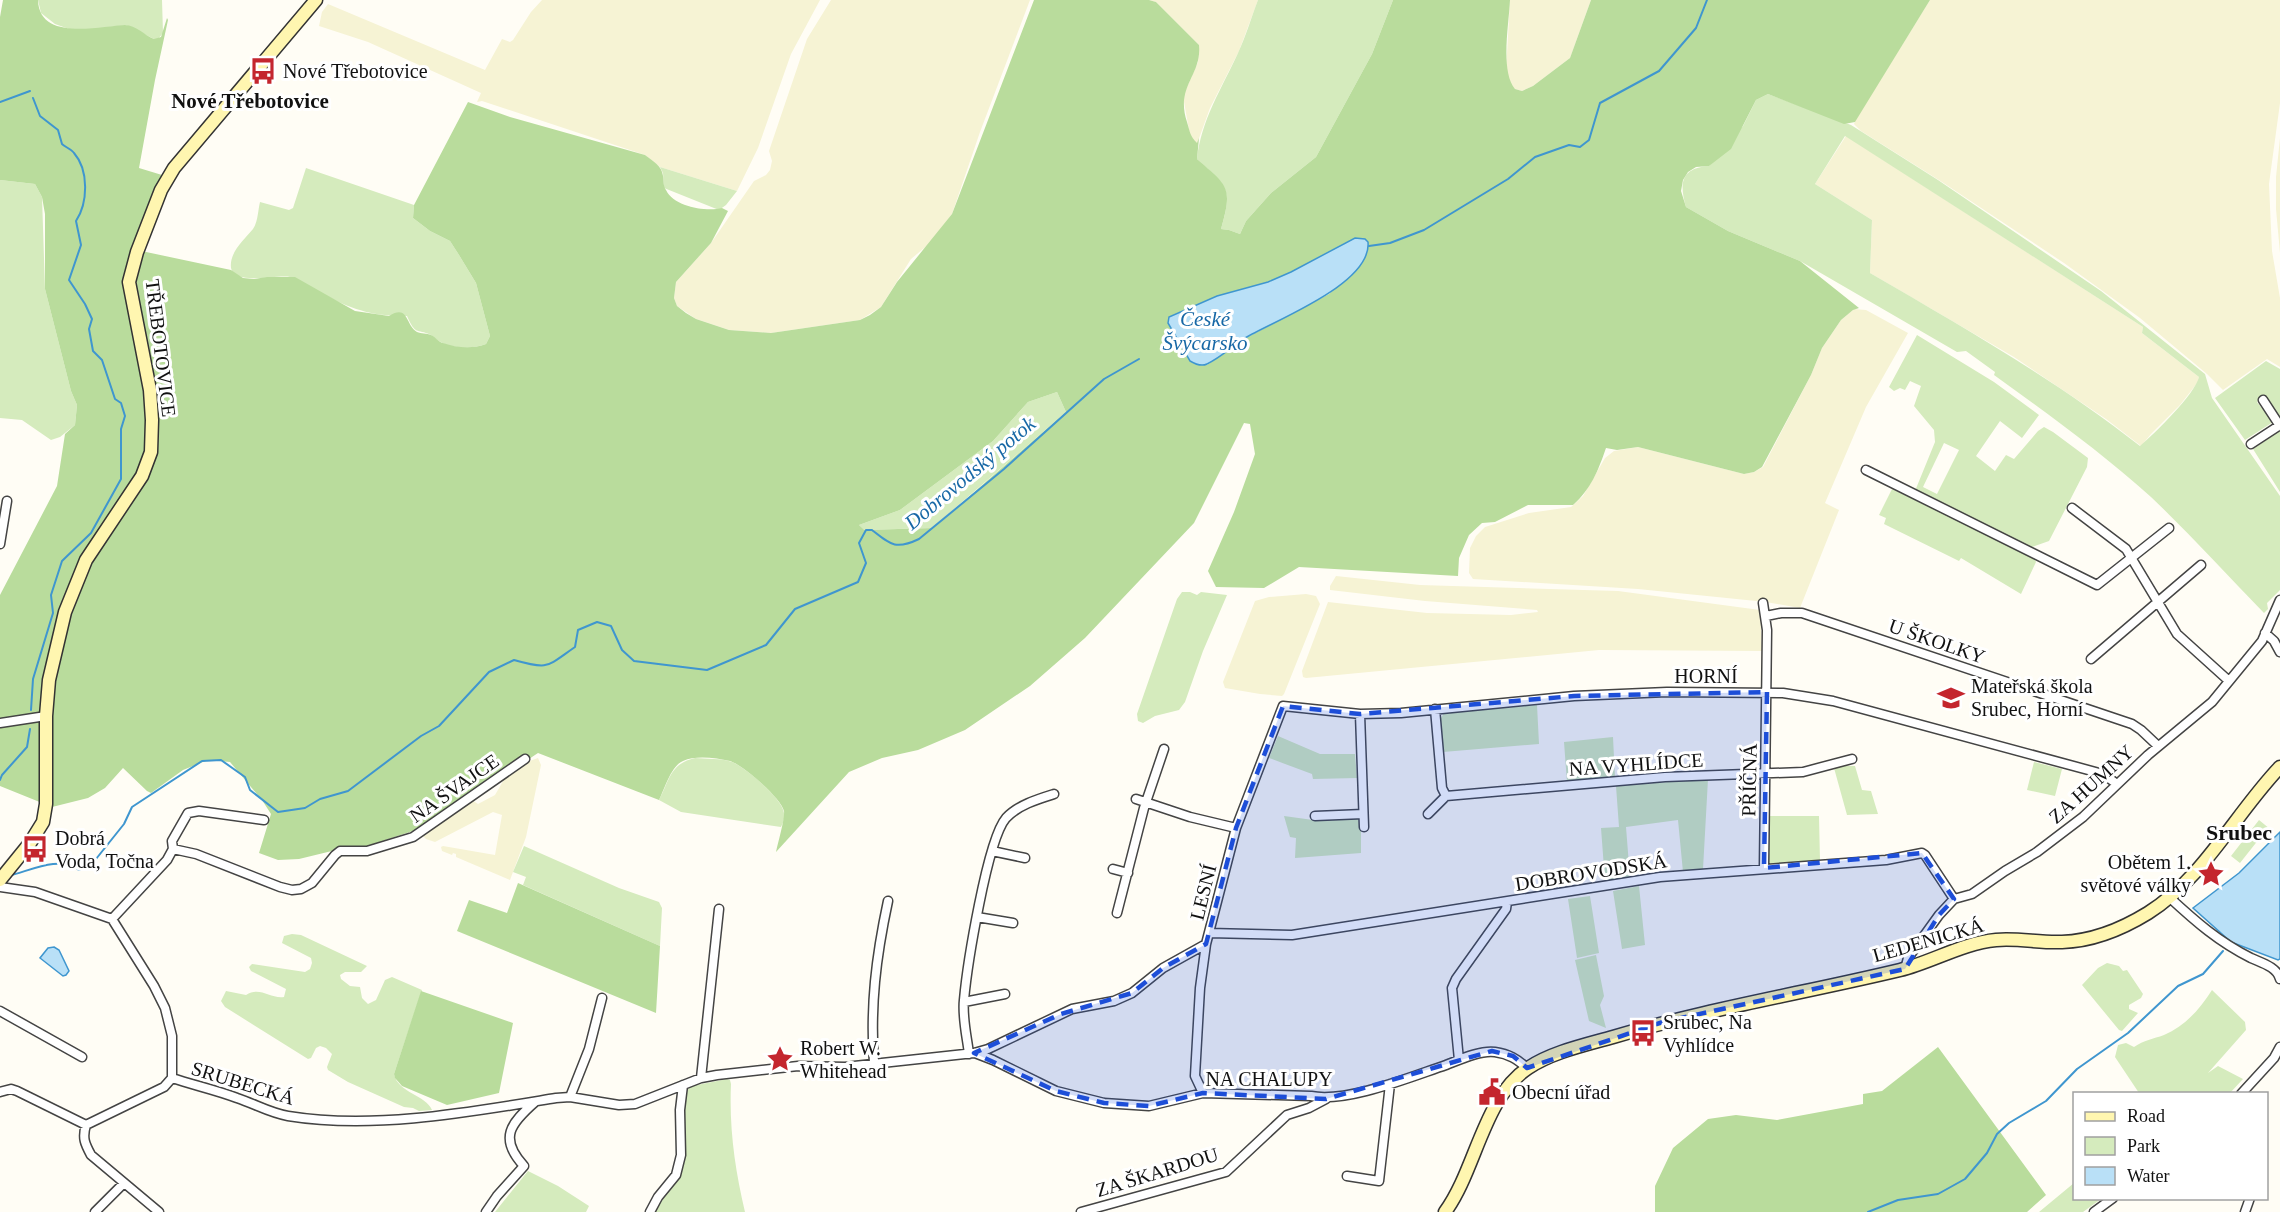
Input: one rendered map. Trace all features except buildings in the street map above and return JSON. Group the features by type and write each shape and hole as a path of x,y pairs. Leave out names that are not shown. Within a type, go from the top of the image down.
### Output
{"main road":[{"name":"TŘEBOTOVICE","path":"4,875 30,843 43,822 46,804 46,716 49,680 65,612 86,560 142,476 151,452 150,390 129,282 137,252 161,190 174,168 316,0"},
{"name":"LEDENICKÁ","path":"1527,1068 1554,1055 1663,1022 1905,969 1962,948 1996,940 2062,942 2089,940 2145,914 2169,897 2198,868 2280,767"},
{"path":"1445,1212 1458,1192 1500,1098 1527,1068"}],"street":[{"path":"2251,444 2280,425 2263,400"},
{"path":"1866,470 2097,585 2169,528"},
{"path":"0,544 7,501"},
{"path":"2072,508 2126,549 2177,634 2229,681"},
{"path":"2091,659 2201,564"},
{"name":"ZA HUMNY","path":"1905,969 1914,949 1954,899 1972,894 2037,852 2083,817 2158,747 2212,702 2256,649 2280,600"},
{"name":"PŘÍČNÁ","path":"1763,603 1766,616 1767,692 1764,868"},
{"name":"U ŠKOLKY","path":"1766,616 1791,612 1812,617 2132,724 2158,747"},
{"path":"2265,633 2274,641 2280,652"},
{"name":"HORNÍ","path":"1283,706 1360,714 1574,696 1667,692 1767,692 1833,701 2103,774 2117,784"},
{"name":"LESNÍ","path":"1203,1093 1195,1076 1200,988 1206,944 1236,828 1283,706"},
{"path":"1428,814 1446,796 1443,788 1435,709"},
{"path":"1360,714 1364,827"},
{"path":"0,723 46,716"},
{"path":"1117,913 1146,803 1164,749"},
{"name":"NA ŠVAJCE","path":"173,849 196,854 280,887 301,889 312,883 334,855 340,851 367,851 413,837 525,759"},
{"name":"NA VYHLÍDCE","path":"1446,796 1665,777 1803,772 1852,759"},
{"path":"972,1054 964,1002 983,884 993,851 1005,819 1018,808 1054,794"},
{"path":"1136,800 1190,817 1236,828"},
{"path":"0,887 35,892 112,920 167,860 173,849 172,841 188,813 199,811 264,820"},
{"path":"1315,816 1363,814"},
{"path":"993,851 1024,858"},
{"name":"DOBROVODSKÁ","path":"1209,933 1292,935 1660,877 1886,860 1922,853 1954,899"},
{"path":"1113,869 1128,873"},
{"path":"2169,897 2226,945 2270,967 2278,973 2280,979"},
{"path":"874,1063 872,1003 880,937 888,901"},
{"path":"1459,1060 1452,988 1506,909 1507,902"},
{"path":"701,1078 719,909"},
{"path":"977,917 1013,923"},
{"name":"SRUBECKÁ","path":"112,920 154,986 165,1008 172,1036 172,1078 237,1098 272,1113 290,1117 345,1120 417,1118 535,1101"},
{"path":"486,1212 524,1166 517,1159 510,1141 510,1128 535,1101 570,1097 619,1105 635,1104 701,1078 753,1070 798,1066 845,1067 972,1054 988,1049 1072,1009 1114,1001 1132,993 1163,968 1206,944"},
{"path":"964,1002 1005,994"},
{"path":"570,1097 589,1049 602,998"},
{"path":"0,1011 82,1057"},
{"path":"2243,1092 2274,1058 2280,1047"},
{"name":"NA CHALUPY","path":"972,1054 993,1060 1056,1091 1104,1103 1149,1106 1203,1093 1311,1096 1326,1099 1390,1084 1459,1060 1492,1052 1513,1056 1527,1068"},
{"path":"159,1212 91,1155 84,1143 83,1134 86,1125 164,1087 172,1078"},
{"path":"1347,1176 1379,1180 1390,1084"},
{"path":"650,1212 658,1197 676,1175 681,1155 680,1110 683,1085"},
{"path":"4,1091 16,1090 86,1125"},
{"name":"ZA ŠKARDOU","path":"1082,1212 1226,1172 1287,1115 1309,1108 1326,1099"},
{"path":"96,1212 124,1183"},
{"path":"2094,1212 2110,1200"}],"highlighted area":[{"path":"1767,692 1764,868 1922,853 1954,899 1939,915 1905,969 1663,1022 1527,1068 1513,1056 1492,1051 1326,1099 1203,1093 1149,1106 1104,1103 1056,1091 974,1053 1061,1014 1132,993 1163,968 1206,944 1236,828 1283,706 1360,714 1574,696"}],"shaded area":[{"path":"542,0 820,0 791,54 758,148 737,191 660,167 645,155 482,101 477,102 481,93 368,42 319,26 322,12 328,4 485,70 502,39 510,42 513,40 531,12"},
{"path":"831,0 1030,0 952,214 929,244 911,259 881,307 860,320 771,333 729,330 696,319 677,306 674,298 676,282 711,243 754,181 766,175 770,170 772,161 769,151 807,39"},
{"path":"1149,0 1258,0 1239,51 1210,108 1197,144 1190,136 1183,96 1198,62 1199,45 1156,2"},
{"path":"1510,0 1591,0 1570,58 1533,86 1522,91 1515,89 1509,83 1506,71"},
{"path":"1930,0 2280,0 2280,103 2269,184 2272,251 2280,298 2280,367 2267,359 2223,390 2140,318 2064,263 1861,131 1854,124"},
{"path":"1846,136 2143,327 2142,333 2199,377 2198,382 2180,405 2141,446 2106,419 2014,357 1870,273 1872,220 1815,184"},
{"path":"2280,138 2280,253 2276,177"},
{"path":"1854,309 1866,310 1908,333 1866,407 1825,503 1839,510 1800,608 1766,602 1638,589 1473,579 1469,573 1470,548 1476,536 1485,527 1529,513 1571,507 1583,496 1605,458 1614,451 1638,447 1744,474 1763,467 1811,375 1822,348 1841,320"},
{"path":"1336,576 1420,585 1618,591 1760,610 1762,651 1599,650 1306,678 1303,677 1302,671 1328,602 1427,613 1511,615 1538,612 1537,610 1425,601 1330,590"},
{"path":"1306,594 1316,596 1320,604 1284,694 1282,696 1260,694 1225,688 1223,682 1255,601 1269,597"},
{"path":"538,758 541,765 526,837 510,880 456,857 456,854 452,855 442,851 441,847 495,855 502,815 493,812 435,842 422,835 472,800 478,804 495,795 506,776 527,762"}],"green space":[{"path":"3,0 38,0 41,13 49,22 60,27 87,29 129,25 154,39 161,37 167,18 139,168 162,175 132,249 231,270 243,278 295,277 355,311 389,316 400,312 417,332 431,335 441,342 454,346 476,347 486,344 490,336 476,283 450,241 430,231 413,218 414,205 468,102 510,117 645,155 661,169 665,188 676,201 700,209 722,208 728,211 711,243 676,282 674,298 677,306 696,319 729,330 771,333 860,320 881,307 897,282 952,214 1034,0 1149,0 1156,2 1199,45 1197,65 1186,90 1184,110 1192,136 1197,143 1199,138 1197,159 1216,175 1225,188 1227,204 1221,229 1240,234 1246,221 1271,193 1316,157 1372,54 1393,0 1510,0 1506,47 1508,71 1515,89 1522,91 1533,86 1570,58 1591,0 1930,0 1855,122 1844,124 1768,94 1756,100 1731,149 1709,166 1696,167 1688,172 1683,180 1681,191 1686,207 1728,231 1800,261 1859,308 1841,320 1822,348 1811,375 1762,467 1754,472 1744,474 1638,447 1617,450 1606,448 1585,493 1573,505 1528,505 1495,522 1482,523 1469,535 1459,558 1458,576 1299,567 1264,588 1216,587 1208,571 1234,512 1255,454 1250,424 1244,423 1194,523 1085,638 1030,686 965,730 918,750 882,758 849,772 776,852 784,815 781,805 761,783 730,761 700,758 683,761 672,772 659,800 538,753 428,826 361,848 340,849 299,859 278,860 259,853 271,814 230,762 208,760 183,770 151,793 123,768 105,788 88,798 52,807 0,786 0,595 57,486 65,434 75,425 77,405 71,391 45,289 45,214 42,197 35,184 0,180 0,17","holes":["1357,239 1355,272 1329,294 1246,338 1207,365 1190,361 1168,323 1169,317 1217,296 1268,282","1057,392 1066,412 933,528 864,530 859,525 900,510 993,441 1028,402"]},
{"path":"38,0 162,0 163,33 158,39 154,39 126,25 86,30 69,29 55,24 41,13"},
{"path":"1258,0 1393,0 1372,54 1316,157 1271,193 1246,221 1240,234 1221,229 1227,205 1225,189 1221,182 1197,159 1203,131 1213,104 1241,47"},
{"path":"1768,94 1851,125 1938,180 2101,291 2205,374 2212,398 2280,496 2280,590 2267,603 2268,609 2264,613 2151,497 2094,449 1994,375 1995,372 1966,351 1957,352 1800,261 1728,231 1686,207 1683,191 1684,178 1693,170 1709,166 1743,126 1756,100","holes":["1845,136 2143,327 2142,333 2199,377 2183,403 2140,446 2042,376 1870,273 1872,220 1815,184"]},
{"path":"660,167 737,191 719,210 664,188 663,173"},
{"path":"306,168 414,205 413,218 430,231 450,241 476,283 490,336 486,344 475,347 450,346 415,329 407,316 375,314 356,309 290,277 248,278 234,273 231,268 232,257 255,226 260,202 289,210 293,208"},
{"path":"0,180 35,184 42,197 45,289 71,391 77,405 75,425 60,437 51,440 22,420 0,418"},
{"path":"1917,335 1994,382 2039,415 2022,438 2000,421 1976,456 1995,471 2006,455 2014,459 2044,427 2088,458 2087,467 2049,541 2032,547 1915,491 1935,442 1934,430 1914,406 1921,386 1910,381 1905,390 1900,388 1894,391 1889,387","holes":["1944,443 1959,450 1937,494 1923,487"]},
{"path":"2266,361 2280,369 2280,417 2264,396 2257,402 2273,422 2245,440 2215,398"},
{"path":"1057,392 1066,412 932,528 863,530 859,525 900,510 993,441 1028,402"},
{"path":"2280,431 2280,492 2253,449"},
{"path":"1892,489 2033,556 2036,562 2021,594 1961,558 1959,561 1884,524 1886,518 1879,515"},
{"path":"1182,592 1197,595 1201,592 1227,595 1203,651 1185,702 1179,710 1155,716 1143,723 1138,721 1137,714 1177,599"},
{"path":"1537,705 1539,744 1443,752 1440,720 1444,713"},
{"path":"1278,736 1320,754 1355,754 1357,778 1313,779 1312,774 1269,758"},
{"path":"1613,737 1615,778 1567,782 1564,742"},
{"path":"695,758 732,762 754,777 771,792 782,807 784,817 781,827 681,812 659,800 676,768"},
{"path":"2034,762 2062,769 2055,796 2027,790"},
{"path":"1836,766 1855,766 1862,790 1871,791 1878,814 1847,815 1834,768"},
{"path":"1708,779 1703,869 1683,872 1678,820 1626,827 1630,878 1605,881 1601,828 1619,827 1616,786"},
{"path":"1284,816 1313,820 1358,819 1361,827 1361,853 1295,858 1296,838 1290,837"},
{"path":"1767,816 1819,816 1820,861 1768,864"},
{"path":"2259,820 2270,829 2240,863 2231,856"},
{"path":"524,846 619,888 659,902 662,908 660,946 523,885 526,877 513,872"},
{"path":"518,883 660,946 656,1013 457,931 469,900 507,913"},
{"path":"1639,886 1645,945 1622,949 1613,891"},
{"path":"1590,896 1599,953 1577,958 1568,899"},
{"path":"301,935 367,966 361,972 345,972 340,975 341,979 350,986 360,987 362,998 368,1004 376,1000 385,980 392,977 422,990 394,1074 401,1086 424,1101 432,1110 419,1111 404,1107 348,1082 328,1070 332,1054 326,1048 320,1046 316,1048 311,1058 308,1059 225,1007 221,1001 226,991 246,995 260,992 284,997 286,989 251,971 249,967 252,964 305,972 310,969 311,958 282,943 284,936"},
{"path":"1596,955 1604,996 1600,1005 1606,1028 1589,1021 1575,960"},
{"path":"2107,963 2119,966 2123,971 2127,970 2143,994 2141,998 2129,1005 2129,1009 2138,1013 2122,1031 2082,985 2098,968"},
{"path":"2212,990 2245,1022 2246,1030 2208,1073 2218,1066 2243,1079 2231,1092 2138,1092 2115,1057 2118,1045 2126,1043 2134,1047 2164,1035 2179,1027 2202,1004"},
{"path":"421,991 513,1023 499,1093 447,1105 402,1086 395,1078 394,1074"},
{"path":"1938,1047 2046,1195 2027,1212 1655,1212 1655,1186 1673,1148 1708,1119 1736,1115 1777,1120 1863,1104 1863,1094 1882,1091"},
{"path":"727,1079 731,1084 733,1148 745,1212 654,1212 675,1182 685,1092 692,1086"},
{"path":"528,1171 558,1186 589,1206 586,1212 495,1212"},
{"path":"2073,1184 2073,1200 2100,1200 2083,1212 2039,1212"}],"water":[{"name":"České Švýcarsko","path":"1355,238 1365,239 1368,242 1365,257 1355,272 1339,286 1298,311 1245,338 1207,364 1200,365 1190,361 1168,323 1169,317 1217,296 1268,282"},
{"path":"2280,832 2280,959 2278,960 2231,942 2193,908 2239,873"},
{"path":"54,947 59,950 69,971 66,975 63,976 40,958 48,948"}],"waterway":[{"name":"Dobrovodský potok","path":"1369,246 1390,243 1424,230 1508,179 1535,157 1569,145 1580,147 1589,140 1600,103 1659,71 1696,28 1707,0"},
{"path":"0,102 30,91"},
{"path":"31,710 33,679 53,613 51,595 62,561 91,533 121,479 121,429 125,416 121,403 115,399 102,360 93,351 89,329 92,319 69,280 81,245 76,221 85,196 82,168 74,153 62,144 58,130 40,116 33,98"},
{"name":"Dobrovodský potok","path":"8,876 54,864 63,864 79,870 88,869 124,824 132,807 202,761 221,760 245,777 250,790 278,812 305,808 320,799 348,791 421,736 439,726 489,672 514,660 541,666 552,663 575,647 578,630 597,622 611,626 622,650 634,661 707,670 766,645 795,609 858,582 866,563 859,543 866,530 872,530 889,542 899,545 919,539 1004,469 1104,379 1139,359"},
{"path":"0,780 27,747 30,729"},
{"path":"1868,1212 1898,1200 1938,1194 1965,1179 1987,1153 1997,1134 2009,1123 2046,1101 2077,1069 2128,1033 2178,986 2203,974 2223,951"}],"place":[{"name":"Nové Třebotovice","path":"263,71"},
{"name":"Mateřská škola Srubec, Horní","path":"1951,698"},
{"name":"Dobrá Voda, Točna","path":"35,849"},
{"name":"Obětem 1. světové války","path":"2211,874"},
{"name":"Srubec, Na Vyhlídce","path":"1643,1033"},
{"name":"Robert W. Whitehead","path":"780,1059"},
{"name":"Obecní úřad","path":"1492,1092"}],"district":[{"name":"Nové Třebotovice","path":"250,101"},
{"name":"Srubec","path":"2239,832"}]}
